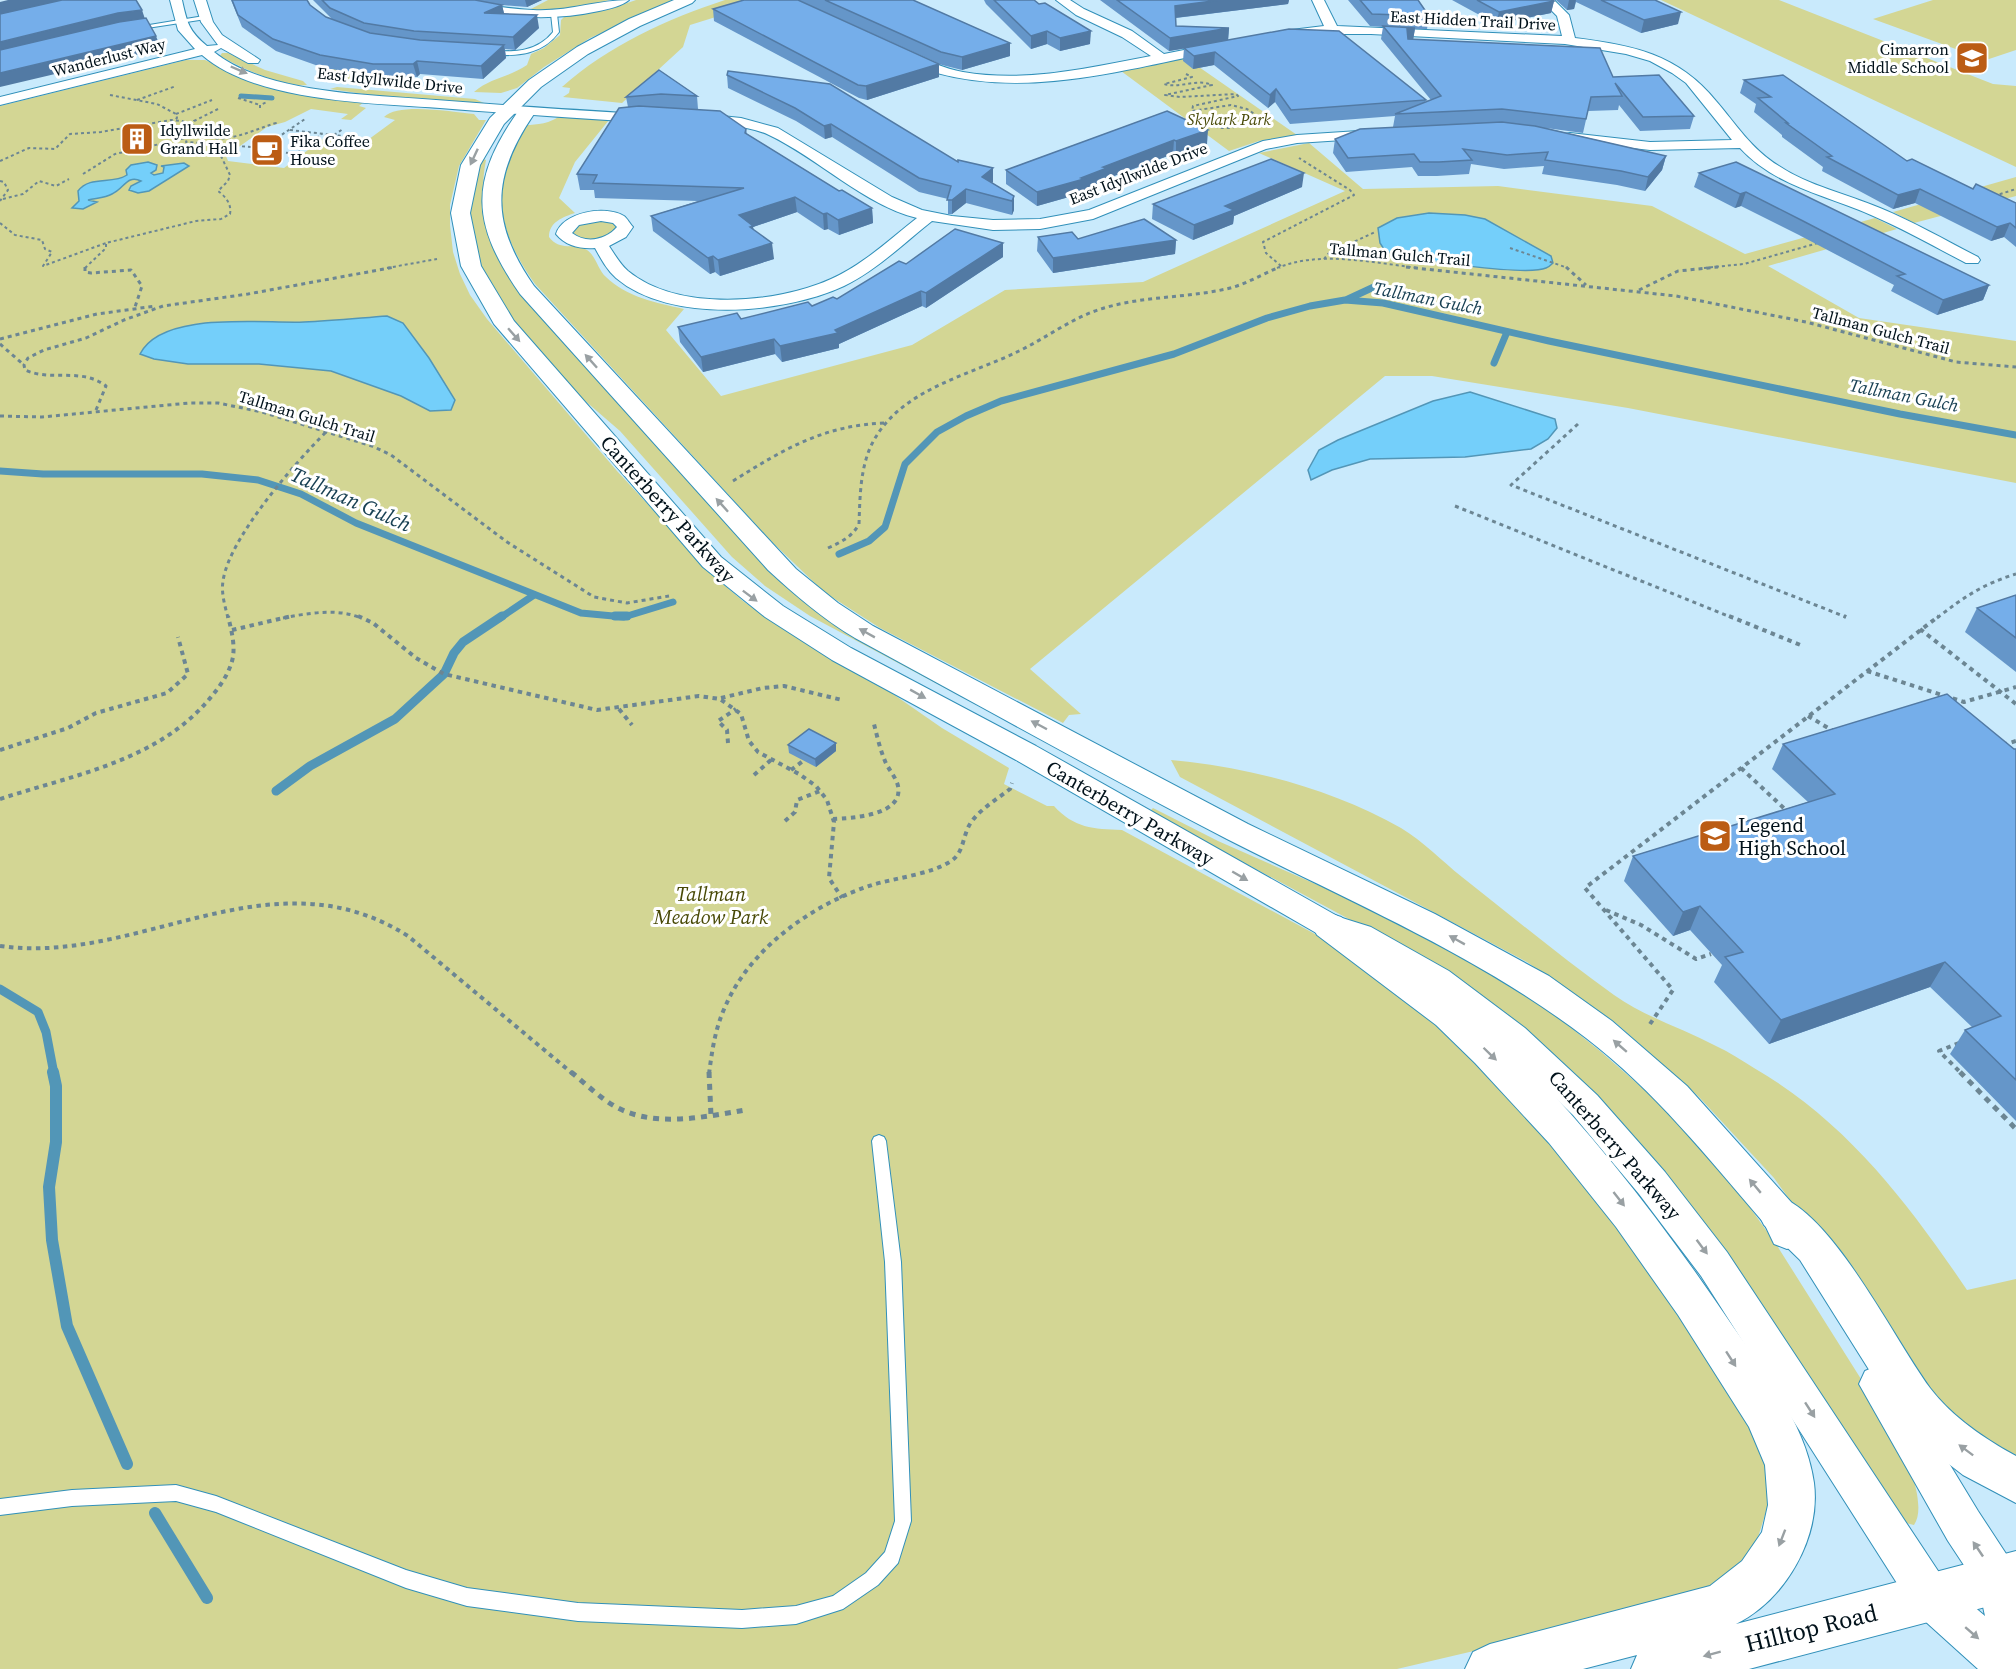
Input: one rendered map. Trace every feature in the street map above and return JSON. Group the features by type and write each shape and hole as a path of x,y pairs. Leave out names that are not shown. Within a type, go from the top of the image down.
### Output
{"main road":[{"path":"1329,926 1353,947 1390,968 1437,1004 1524,1088 1578,1147 1652,1243 1716,1336 1770,1422 1791,1484 1791,1504 1782,1538 1769,1568 1738,1598 1708,1612 1490,1669"},
{"path":"1778,1213 1814,1247 1916,1404 1944,1433 1970,1453 2016,1481"},
{"name":"Hilltop Road","path":"1656,1669 2008,1577"}],"street":[{"name":"East Idyllwilde Drive","path":"176,0 180,21 188,37 204,51 245,73 296,88 367,98 522,105"},
{"path":"200,0 204,18 217,38 267,66"},
{"path":"443,0 494,12 554,14 590,9 622,0"},
{"name":"Canterberry Parkway","path":"687,0 639,19 594,42 549,70 522,105 494,170 490,208 502,252 527,290 777,565 808,594 864,632 1238,831 1424,922 1537,985 1607,1035 1675,1096 1778,1213 1795,1250 1900,1419 1963,1526 2008,1577 2016,1662"},
{"name":"Canterberry Parkway","path":"712,0 663,19 580,63 522,105 480,145 463,187 460,207 462,233 472,273 486,300 504,324 712,562 749,595 799,628 1044,763 1329,926 1360,934 1437,980 1514,1037 1585,1105 1652,1183 1714,1264 1931,1598 2012,1669"},
{"path":"1062,0 1080,12 1127,34 1162,58"},
{"path":"1318,0 1332,29"},
{"path":"1547,0 1562,12 1570,42"},
{"name":"East Hidden Trail Drive","path":"1270,37 1332,29 1570,42 1629,51 1673,68 1691,81 1742,144 1755,157 1784,175 1892,218 1972,260"},
{"name":"Wanderlust Way","path":"0,102 226,45"},
{"path":"895,52 946,73 967,78 1006,82 1054,79 1227,45"},
{"name":"East Idyllwilde Drive","path":"287,72 317,80 363,87 623,117 641,114 661,115"},
{"name":"East Idyllwilde Drive","path":"690,117 741,122 773,131 887,200 928,217 993,225 1061,221 1101,211 1245,151 1263,146 1297,139 1392,134"},
{"path":"1555,135 1641,146 1742,144"},
{"path":"600,243 620,272 644,289 686,300 747,303 799,296 839,282 928,217"}],"lane":[{"path":"481,52 519,53 538,48 555,34 554,14"},
{"path":"123,30 204,18"},
{"path":"0,1506 72,1497 176,1493 216,1504 406,1579 467,1597 578,1612 742,1619 796,1615 837,1603 872,1579 892,1557 903,1521 893,1262 879,1141"}],"path":[{"path":"1178,75 1187,74 1192,77 1164,84 1173,86 1202,82 1212,85 1166,95 1180,97 1238,95 1199,104 1192,108 1193,112 1226,104 1256,115 1233,128 1223,129 1212,126"},
{"path":"136,101 176,86"},
{"path":"108,95 168,108 176,114"},
{"path":"238,98 260,105"},
{"path":"176,114 212,100"},
{"path":"234,103 243,100"},
{"path":"193,128 196,119 218,110"},
{"path":"165,127 175,120 176,114"},
{"path":"278,138 305,119"},
{"path":"0,160 29,148 58,147 70,134 121,130 175,120 193,128 197,134"},
{"path":"175,140 197,134 213,138 239,137 276,123 274,121"},
{"path":"146,124 147,130"},
{"path":"178,132 193,128"},
{"path":"333,135 343,129"},
{"path":"290,130 368,139"},
{"path":"280,152 296,154 322,134"},
{"path":"188,138 186,142 190,143 252,147"},
{"path":"82,174 115,154 169,142 175,151 195,150 220,156 236,146"},
{"path":"1281,267 1265,253 1263,242 1354,195 1350,190 1294,155"},
{"path":"0,223 15,235 42,240 45,249 52,252 43,266 106,243 196,221 227,216 231,212 231,207 226,197 218,192 228,181 230,175 220,156"},
{"path":"1,200 23,194 39,181 57,186 69,179"},
{"path":"0,181 8,186 1,200"},
{"path":"1987,198 2016,189"},
{"path":"1324,259 1328,254 1375,232"},
{"path":"1638,291 1678,271 1744,264 1827,241"},
{"path":"106,243 106,248 84,269 94,274 119,269 131,270 141,286 135,307"},
{"path":"1510,248 1567,267 1587,285"},
{"path":"0,339 135,307 163,306 248,294 437,259"},
{"name":"Tallman Gulch Trail","path":"828,548 843,542 856,532 859,524 865,460 875,438 887,423 912,402 1014,354 1065,323 1087,313 1124,303 1224,289 1256,279 1281,267 1310,259 1638,291 1768,314 1956,362 2016,367"},
{"path":"24,365 28,358 44,350 86,338 124,320 163,306"},
{"path":"0,344 24,365 25,369 35,375 74,374 100,380 106,386 95,411"},
{"name":"Tallman Gulch Trail","path":"0,416 42,417 164,404 218,403 262,412 372,446 391,455 507,542 594,597 627,603 669,596"},
{"path":"733,481 813,435 855,424 887,423"},
{"path":"1578,424 1511,485 1846,617"},
{"path":"0,800 90,773 135,752 173,730 204,704 223,681 231,666 234,652 222,583 225,570 233,553 296,464 326,432"},
{"path":"1455,506 1803,646"},
{"path":"1650,1024 1673,990 1586,888 1920,629 1977,588 2016,574"},
{"path":"232,630 309,614 331,612 371,622 424,663 444,674 582,708 619,709 699,696 720,699 741,714 749,741 759,752 791,770 820,791 827,800 833,819 829,878 842,898"},
{"path":"1920,629 2016,704"},
{"path":"0,750 68,728 96,713 166,693 188,674 178,637"},
{"path":"1866,671 1964,702 2016,687"},
{"path":"720,699 759,688 788,686 806,689 825,699 842,700"},
{"path":"619,709 632,725"},
{"path":"728,743 727,729 718,721 736,709"},
{"path":"1808,716 1842,735"},
{"path":"833,819 852,818 878,812 894,802 898,792 897,783 885,762 874,724"},
{"path":"1997,747 2016,741"},
{"path":"791,770 813,754"},
{"path":"754,775 771,760"},
{"path":"1742,768 1793,818"},
{"path":"711,1116 707,1083 708,1058 713,1035 726,1003 745,974 768,946 806,917 842,898 881,883 949,863 958,857 964,848 967,828 974,818 1010,789 1012,783"},
{"path":"785,821 796,812 797,800 820,791"},
{"path":"0,946 19,950 63,949 228,910 291,902 332,905 383,922 418,944 587,1085 620,1109 636,1115 675,1120 692,1120 745,1110"},
{"path":"1604,909 1623,915 1662,936 1696,959 1711,954"},
{"path":"1970,1038 1939,1050 2016,1129"}],"green space":[{"path":"548,0 610,0 582,7 527,11"},
{"path":"636,0 675,0 590,38 544,67 517,88 501,93 474,92 487,83 527,65 531,54 544,48 560,35 561,20 564,17 607,10"},
{"path":"725,0 770,0 690,25 683,47 622,103 563,97 569,93 570,88 562,87 618,46 660,25"},
{"path":"1661,0 1779,0 1993,84 2016,86 2016,167"},
{"path":"1933,0 2016,0 2016,50 1986,60 1873,19"},
{"path":"375,46 371,75 360,83 320,76"},
{"path":"222,53 228,53 265,70 303,81 307,85 286,83 262,76 220,56"},
{"name":"Skylark Park","path":"1186,58 1297,135 1259,141 1229,151 1121,71"},
{"name":"Tallman Meadow Park","path":"186,60 205,60 252,81 364,102 359,106 366,108 351,120 341,119 348,114 311,109 285,122 267,127 226,156 228,161 284,168 324,138 365,142 395,120 384,117 391,112 401,110 426,109 474,114 479,120 486,120 459,166 450,205 453,252 470,295 487,319 617,471 717,579 768,619 867,676 942,728 1009,768 1004,784 1047,806 1054,806 1077,823 1093,828 1122,830 1339,947 1403,988 1587,1176 1763,1444 1771,1489 1755,1547 1743,1562 1721,1583 1658,1608 1397,1669 0,1669 0,106"},
{"path":"337,87 475,99 484,103 377,96 330,89"},
{"path":"559,116 609,120 575,162 559,198 575,213 554,224 549,237 553,242 562,246 587,250 603,274 623,290 642,298 684,309 666,330 721,396 912,345 1005,290 1143,282 1345,191 1259,153 1309,143 1363,189 1498,186 1652,206 1745,254 1875,218 1897,229 1768,266 1859,318 2016,341 2016,483 1628,408 1432,376 1385,376 1030,669 1081,714 1069,715 1063,723 880,628 824,592 770,540 535,284 522,264 505,225 502,187 514,147 526,125 548,122"},
{"path":"481,158 486,160 483,183 485,218 495,250 762,559 1031,734 810,616 765,586 732,557 620,431 561,380 488,290 468,223"},
{"path":"2016,177 2016,196 1914,223 1893,212"},
{"path":"594,220 613,223 617,229 594,240 582,239 571,232 575,226"},
{"path":"1171,760 1230,768 1289,782 1347,802 1401,828 1614,995 1638,1010 1730,1053 1787,1089 1818,1113 1847,1139 1898,1196 1967,1290 2016,1279 2016,1461 1950,1420 1774,1178 1699,1097 1617,1024 1527,962 1180,777"},
{"path":"1153,808 1218,841 1361,904 1472,963 1555,1015 1647,1092 1707,1153 1743,1198 1776,1244 1895,1433 1917,1492 1918,1516 1914,1525 1902,1522 1683,1208 1371,931 1152,813"}],"water":[{"path":"148,162 157,165 156,170 151,173 154,175 163,173 164,167 161,166 184,163 189,166 149,191 138,193 129,190 131,186 141,181 132,179 116,192 88,200 97,202 83,209 72,208 79,201 78,191 83,186 121,178 127,175 126,170 131,165"},
{"path":"1429,213 1465,215 1485,219 1551,256 1553,263 1549,267 1535,270 1492,269 1416,259 1385,251 1380,243 1378,228 1397,218"},
{"path":"387,316 403,323 429,358 455,400 451,410 430,411 401,396 331,371 259,364 188,364 154,359 140,354 152,340 169,331 191,325 240,321 314,322"},
{"path":"1470,392 1555,419 1557,428 1548,439 1531,449 1465,457 1370,459 1332,470 1311,480 1308,470 1319,450 1433,401"}],"building":[{"path":"62,0 136,0 142,10 118,13 0,42 0,14"},
{"path":"232,0 307,0 326,17 370,33 420,40 504,45 481,66 417,61 413,64 373,64 320,55 273,39 238,15"},
{"path":"322,0 475,0 502,5 484,13 537,15 513,37 414,31 364,23 330,8"},
{"path":"744,0 798,0 939,64 866,86 858,85 713,9"},
{"path":"825,0 913,0 1010,43 962,57 941,52"},
{"path":"994,0 1034,0 1039,4 1045,3 1091,31 1060,38 1047,31 1031,36"},
{"path":"1117,0 1220,0 1175,6 1176,26 1229,28 1170,38"},
{"path":"1360,0 1418,0 1429,16 1372,14"},
{"path":"1477,0 1553,0 1554,1 1499,12"},
{"path":"1601,0 1655,0 1681,12 1644,20"},
{"path":"146,18 156,36 0,73 0,50 119,22"},
{"path":"1383,26 1415,28 1407,29 1408,39 1600,48 1613,77 1659,75 1694,116 1643,117 1615,83 1622,96 1591,97 1586,119 1502,109 1395,114 1441,96"},
{"path":"1289,29 1339,31 1426,100 1291,110 1276,89 1270,95 1215,52 1194,56 1184,48"},
{"path":"659,70 697,96 661,94 626,97"},
{"path":"728,71 830,84 958,162 958,160 993,168 982,177 1014,196 1012,201 966,189 952,200 947,200 951,186 919,178 831,124 824,126 795,108 727,75"},
{"path":"1783,75 1907,161 1912,159 1973,189 1976,184 2016,203 2016,228 2010,223 1997,227 1920,189 1898,195 1827,157 1832,156 1786,123 1788,123 1758,98 1771,97 1744,80"},
{"path":"639,106 720,111 746,129 745,133 839,191 842,190 872,208 838,220 795,197 739,215 753,226 750,227 772,243 718,260 713,256 708,258 651,216 744,188 593,183 597,175 577,174 619,108"},
{"path":"1167,111 1208,130 1174,140 1103,167 1107,168 1081,178 1084,179 1037,192 1006,170"},
{"path":"1502,122 1535,126 1666,156 1648,177 1545,160 1548,152 1507,155 1463,149 1472,160 1439,162 1420,162 1414,154 1348,158 1335,139 1360,129"},
{"path":"1271,159 1304,173 1225,206 1234,210 1194,225 1153,204"},
{"path":"1736,162 1989,285 1943,300 1897,276 1905,274 1746,192 1740,194 1699,173"},
{"path":"1144,219 1176,240 1053,258 1038,237 1072,232 1078,239"},
{"path":"955,229 1003,243 926,293 921,291 835,330 838,333 780,346 774,339 701,357 678,327 737,313 741,319 808,302 812,306 833,297 837,299 899,261 906,264"},
{"path":"2016,595 2016,638 1977,608"},
{"path":"1947,694 2016,749 2016,1080 1965,1030 2001,1016 1945,962 1781,1020 1725,957 1743,952 1700,906 1683,912 1633,856 1835,794 1783,744"},
{"path":"809,729 836,743 815,759 788,745"}],"waterway":[{"path":"241,96 272,98"},
{"path":"1348,299 1376,286"},
{"name":"Tallman Gulch","path":"839,554 869,541 885,527 905,464 937,432 966,416 1001,401 1174,354 1267,318 1310,306 1345,300 1383,303 1549,341 1900,414 2016,435"},
{"path":"1494,363 1507,332"},
{"name":"Tallman Gulch","path":"0,471 43,474 202,474 258,480 301,494 356,523 581,613 624,617 673,602"},
{"path":"500,618 534,595"},
{"path":"276,791 310,766 395,719 444,674 454,653 463,642 502,616"},
{"name":"Tallman Gulch","path":"615,616 627,616"},
{"path":"0,989 38,1012 46,1032 54,1074"},
{"path":"53,1072 56,1086 56,1142 49,1187 52,1240 67,1326 127,1464"},
{"path":"155,1513 207,1598"}],"place":[{"name":"Cimarron Middle School","path":"1972,58"},
{"name":"Idyllwilde Grand Hall","path":"137,139"},
{"name":"Fika Coffee House","path":"267,150"},
{"name":"Legend High School","path":"1715,836"}]}
